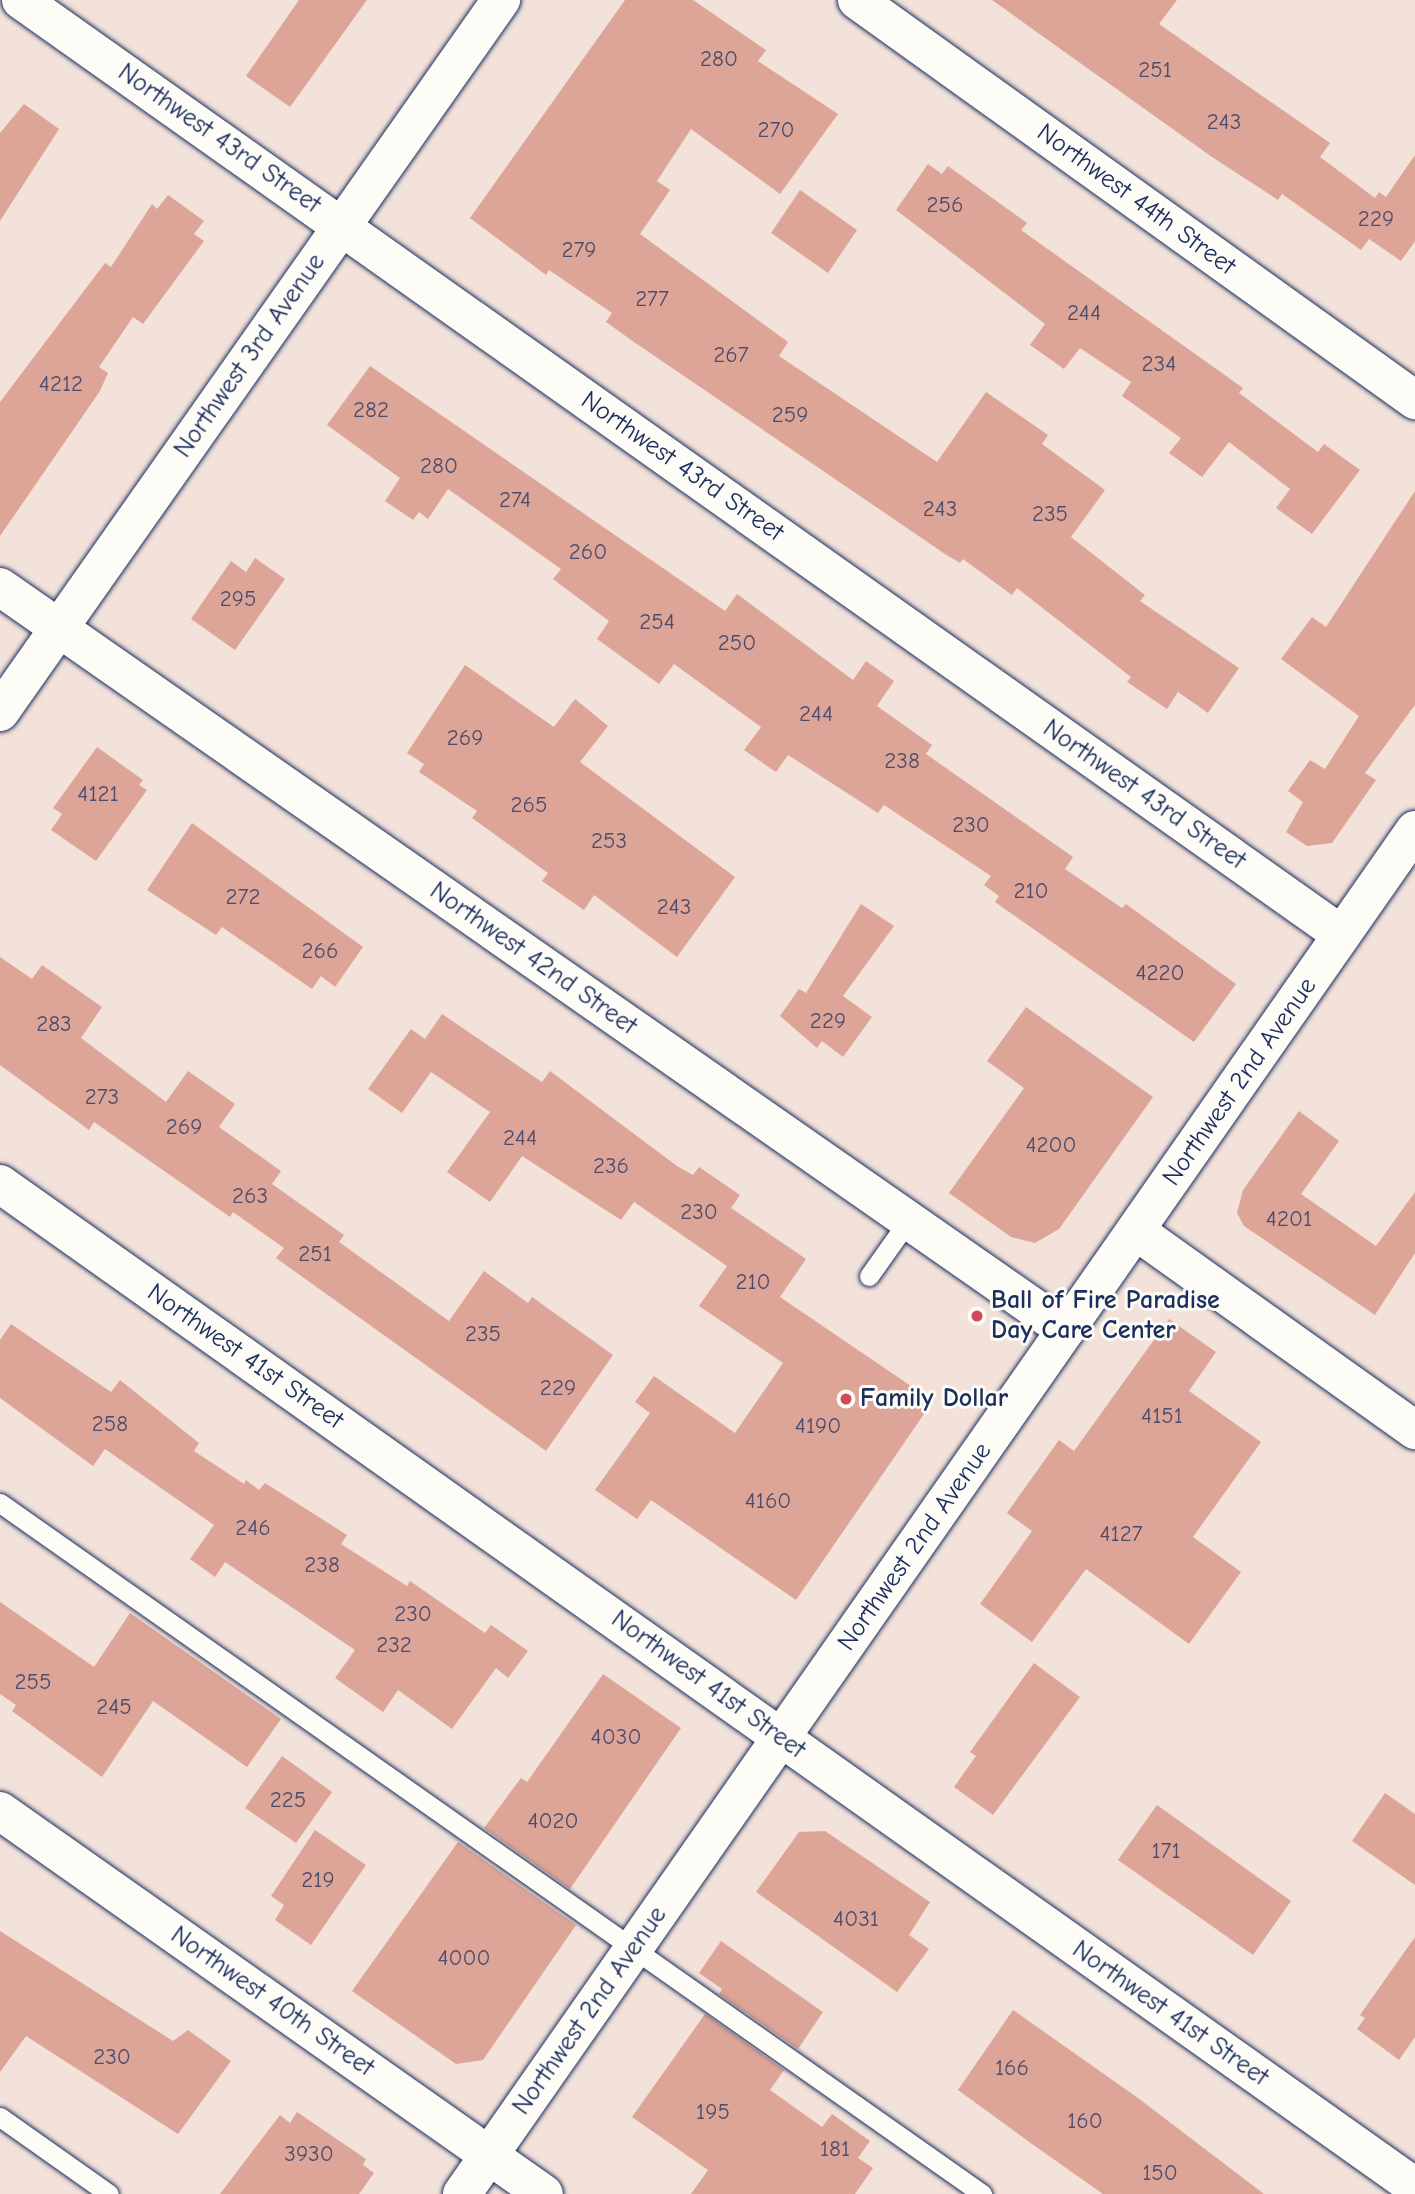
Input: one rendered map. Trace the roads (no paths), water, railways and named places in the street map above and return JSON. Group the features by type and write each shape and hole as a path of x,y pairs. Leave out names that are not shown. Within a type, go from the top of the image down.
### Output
{"street":[{"name":"Northwest 43rd Street","path":"21,0 1342,935"},
{"name":"Northwest 3rd Avenue","path":"0,712 502,0"},
{"name":"Northwest 44th Street","path":"857,0 1415,400"},
{"name":"Northwest 42nd Street","path":"0,587 1066,1330"},
{"name":"Northwest 2nd Avenue","path":"462,2194 1415,830"},
{"name":"Northwest 41st Street","path":"0,1184 1415,2187"},
{"path":"1136,1231 1415,1430"},
{"name":"Northwest 40th Street","path":"0,1811 544,2194"}],"lane":[{"path":"869,1276 908,1220"},
{"path":"0,1503 982,2194"},
{"path":"0,2117 109,2194"}],"place":[{"name":"Ball of Fire Paradise Day Care Center","path":"977,1316"},
{"name":"Family Dollar","path":"846,1399"}]}
